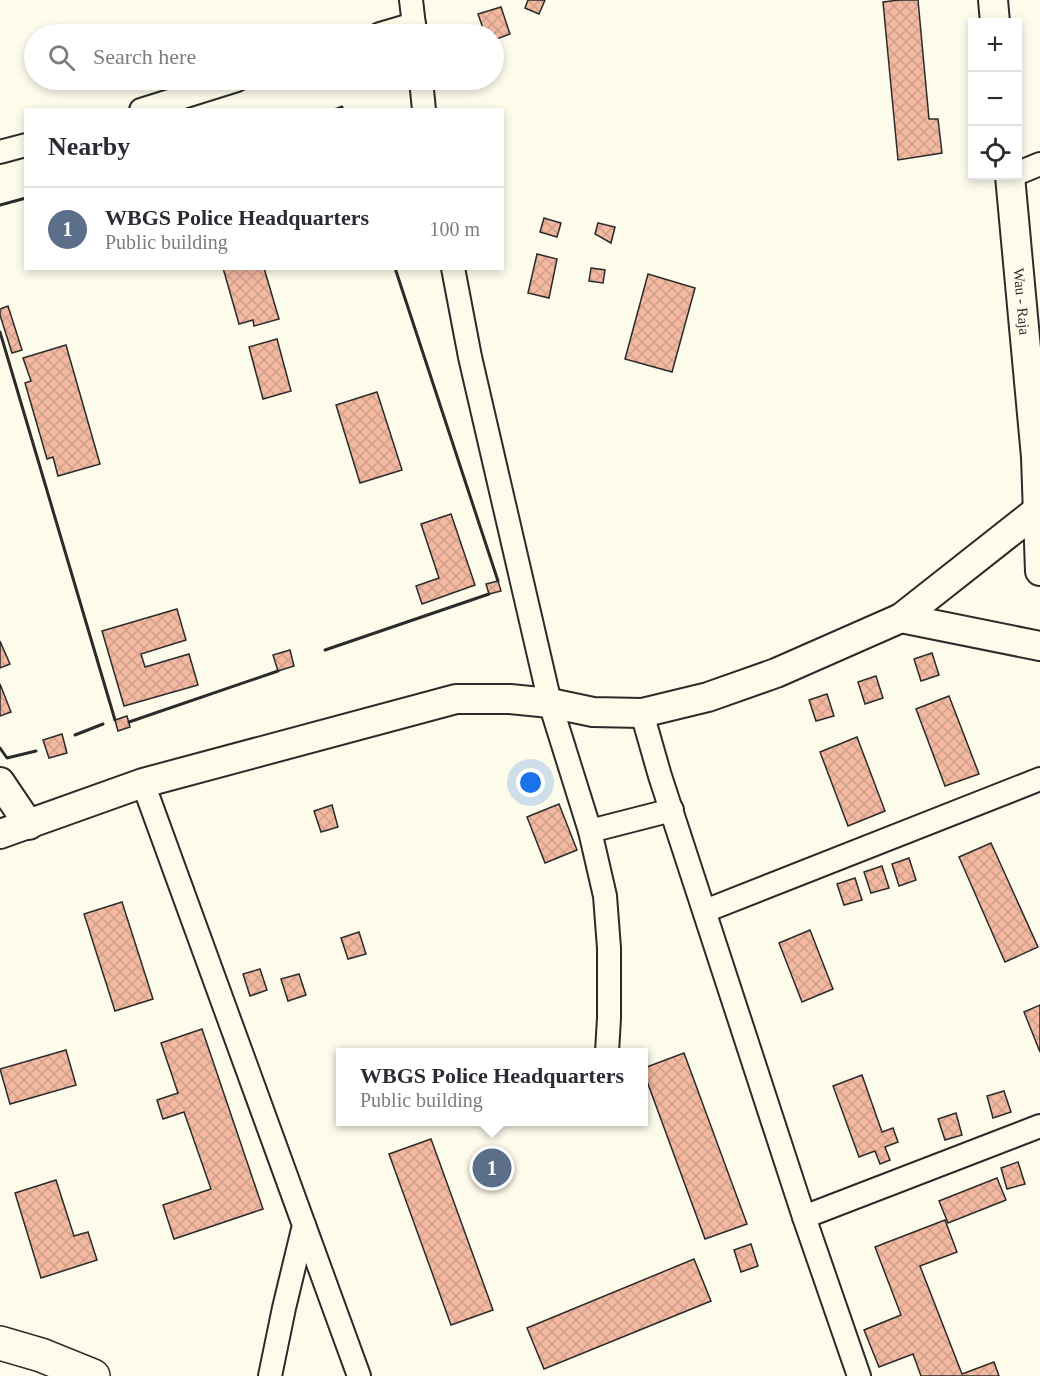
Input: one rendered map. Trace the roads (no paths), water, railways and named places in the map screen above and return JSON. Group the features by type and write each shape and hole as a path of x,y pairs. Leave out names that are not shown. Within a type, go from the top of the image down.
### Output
{"main road":[{"path":"0,1343 41,1355 93,1376"}],"street":[{"path":"411,0 414,24"},
{"path":"993,0 995,18"},
{"path":"147,108 205,90"},
{"path":"422,90 424,108"},
{"path":"0,152 24,145"},
{"path":"1022,171 1040,164"},
{"name":"Wau - Raja","path":"1010,180 1038,457 1040,571"},
{"path":"453,270 470,357 550,703 590,831 605,896 609,948 607,1048"},
{"path":"0,834 143,783 456,699 510,699 550,703 592,712 642,713 708,697 776,673 902,618 1038,510"},
{"path":"902,618 1040,646"},
{"path":"642,713 804,1217 859,1376"},
{"path":"705,911 1040,779"},
{"path":"0,782 29,825"},
{"path":"143,783 359,1376"},
{"path":"590,831 672,810"},
{"path":"804,1217 1040,1126"},
{"path":"270,1376 304,1225"}],"place":[{"name":"WBGS Police Headquarters","path":"492,1168"}]}
